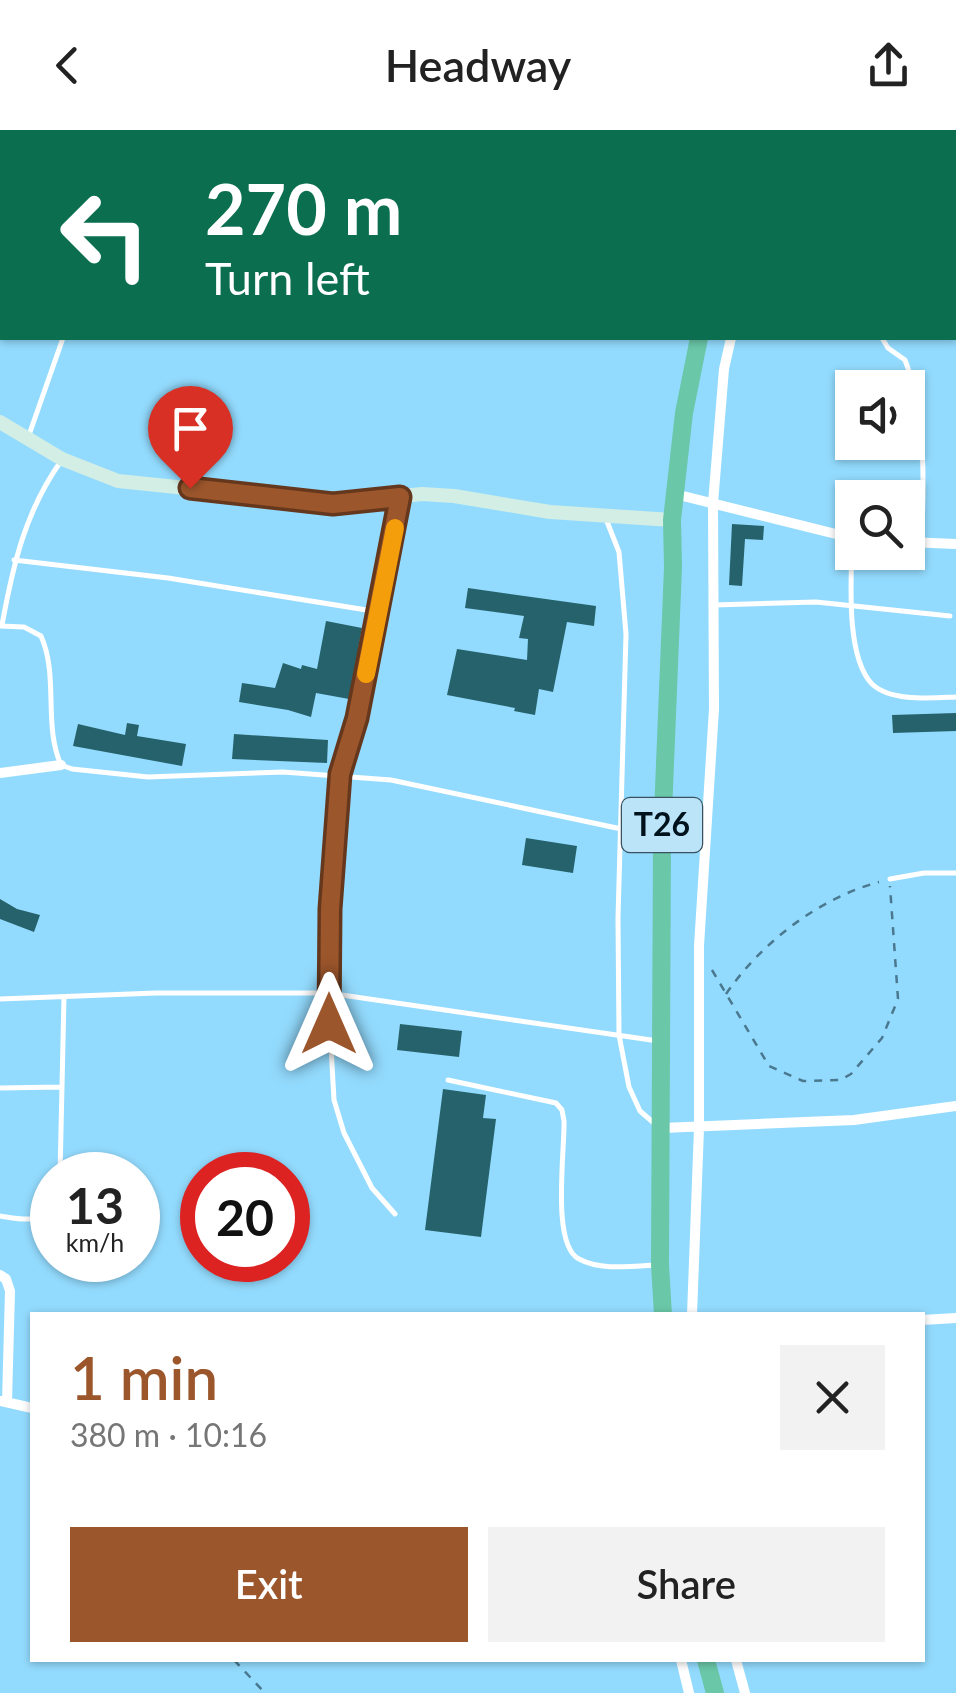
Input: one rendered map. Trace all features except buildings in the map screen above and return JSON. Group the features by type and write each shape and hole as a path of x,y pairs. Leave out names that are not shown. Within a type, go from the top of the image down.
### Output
{"highway":[{"name":"T26","path":"663,1312 662,838 672,520 684,412 699,340"},
{"path":"707,1662 715,1693"}],"street":[{"path":"692,1312 699,1128 699,946 714,709 712,503 722,387 731,340"},
{"path":"0,422 62,459 118,481 333,504 422,494 454,496 550,512 672,520"},
{"path":"675,494 835,534"},
{"path":"925,543 956,544"},
{"path":"0,773 61,764"},
{"path":"662,1128 854,1120 956,1106"},
{"path":"0,1276 6,1279 10,1291 3,1402 30,1408"},
{"path":"925,1320 956,1318"},
{"path":"681,1662 689,1693"},
{"path":"737,1662 745,1693"}],"lane":[{"path":"28,438 62,340"},
{"path":"883,340 905,360 915,398 922,480"},
{"path":"62,459 40,491 14,560 1,626 35,631 45,645 55,751 61,764 72,769 148,777 340,774 408,783 662,838"},
{"path":"395,1214 372,1188 344,1132 334,1100 328,993 340,774 357,718 400,497"},
{"path":"604,516 619,552 625,589 618,1035 626,1074 640,1111 662,1128"},
{"path":"14,560 168,578 379,612"},
{"path":"851,570 850,604 860,657 872,684 906,696 956,697"},
{"path":"711,605 780,601 850,604 950,616"},
{"path":"890,879 956,873"},
{"path":"0,999 328,993 662,1042"},
{"path":"60,1152 64,997"},
{"path":"448,1080 556,1103 564,1122 562,1214 570,1253 596,1265 660,1264"},
{"path":"0,1088 61,1088"},
{"path":"0,1216 30,1220"}],"path":[{"path":"699,946 726,994 769,1066 803,1082 826,1083 850,1074 882,1038 898,999 890,879 840,896 800,920 742,972 726,994"},
{"path":"236,1662 266,1693"}],"slow traffic":[{"path":"366,674 395,528"}],"route":[{"path":"190,488 333,504 400,497 357,718 340,774 330,909 329,1024"}]}
